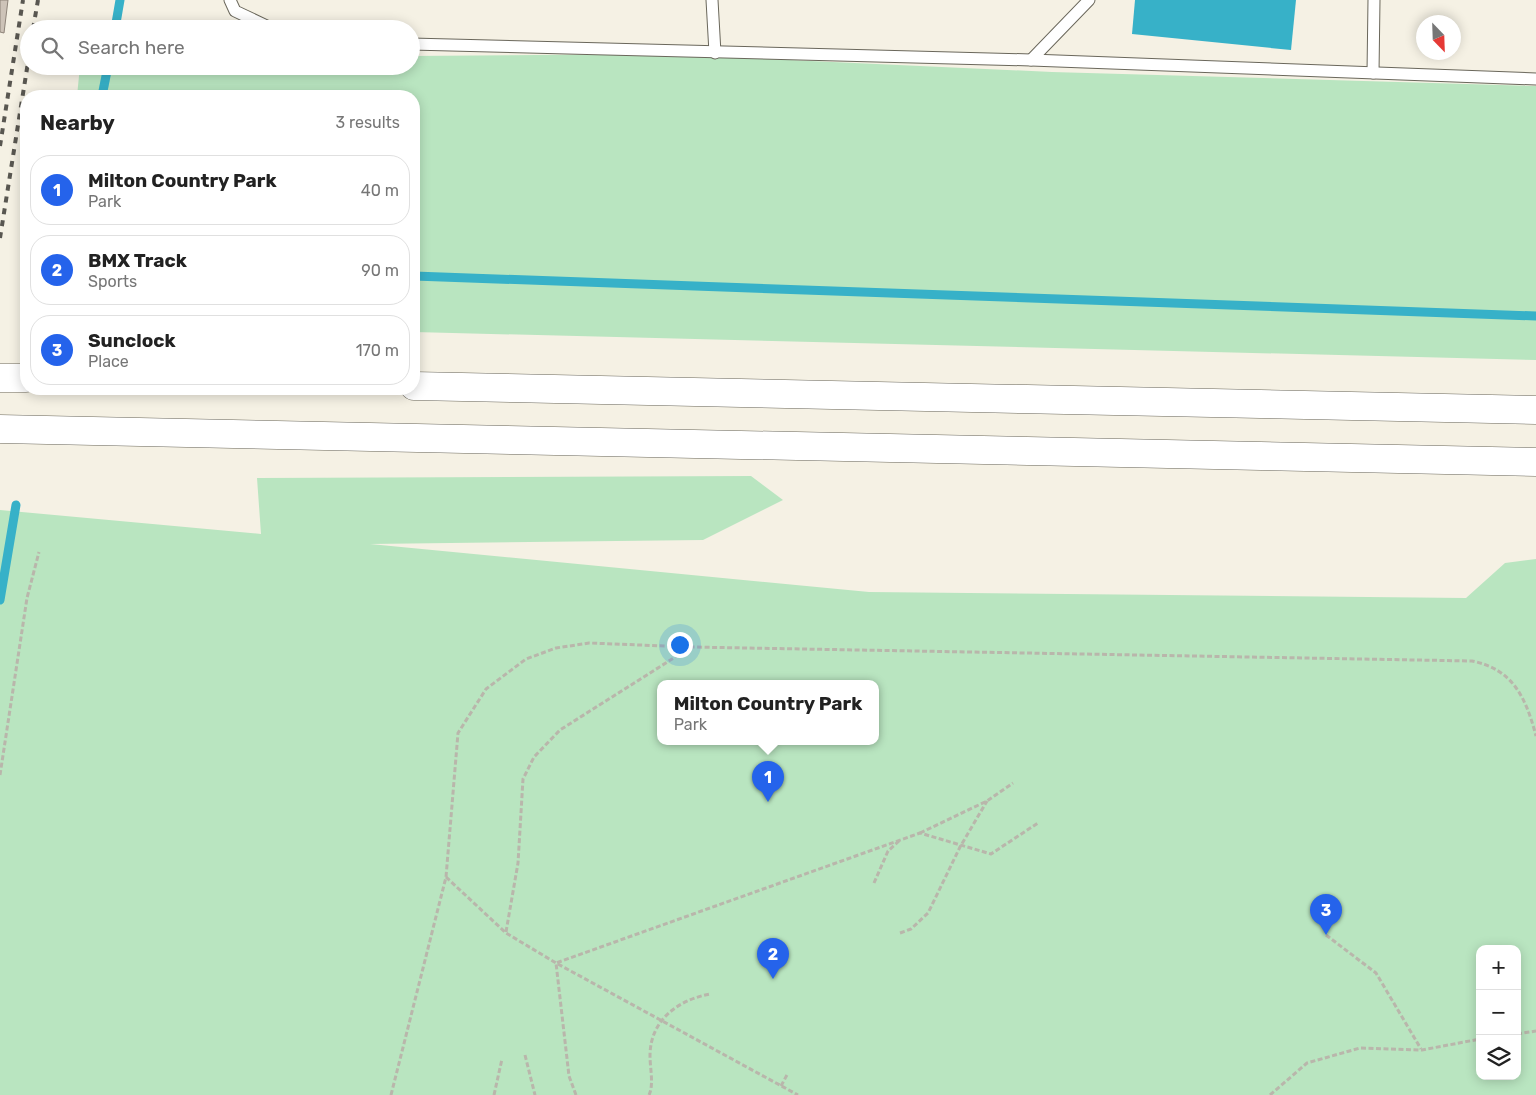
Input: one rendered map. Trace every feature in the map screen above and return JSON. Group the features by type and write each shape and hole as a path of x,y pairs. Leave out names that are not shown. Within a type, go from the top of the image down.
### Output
{"highway":[{"path":"0,378 20,378"},
{"path":"420,386 1536,410"},
{"path":"0,429 1536,462"}],"lane":[{"path":"230,0 235,11 254,20"},
{"path":"712,0 715,53"},
{"path":"1031,60 1089,0"},
{"path":"1373,73 1374,0"},
{"path":"420,44 1031,60 1536,79"}],"path":[{"path":"0,775 27,598 39,552"},
{"path":"391,1095 446,877 458,733 486,689 526,659 556,648 589,643 691,647 1472,661 1487,664 1501,672 1518,690 1529,709 1536,736"},
{"path":"506,932 518,862 523,779 534,756 560,730 691,647"},
{"path":"556,963 920,833 987,801 1013,783"},
{"path":"900,933 911,929 928,913 960,847 987,801"},
{"path":"920,833 960,847 991,854 1038,822"},
{"path":"874,883 888,851 900,840"},
{"path":"446,877 506,932 556,963 662,1019 798,1095"},
{"path":"1326,935 1376,973 1422,1050"},
{"path":"556,963 569,1076 576,1095"},
{"path":"649,1095 650,1053 662,1019 675,1006 694,996 710,994"},
{"path":"1521,1034 1536,1032"},
{"path":"1270,1095 1307,1063 1360,1048 1422,1050 1476,1040"},
{"path":"525,1055 535,1095"},
{"path":"494,1095 502,1059"},
{"path":"781,1086 788,1073"}],"green space":[{"path":"656,54 1052,72 1536,86 1536,360 420,332 420,90 78,90 79,75 420,75 420,56"},
{"path":"751,476 783,500 703,540 370,544 869,592 1466,598 1505,563 1536,559 1536,1095 0,1095 0,510 261,534 257,478"}],"water":[{"path":"1135,0 1296,0 1291,50 1132,34"}],"building":[{"path":"0,0 8,0 4,33 0,32"}],"waterway":[{"path":"117,20 120,0"},
{"path":"103,90 106,75"},
{"path":"420,276 1536,316"},
{"path":"0,600 16,505"}],"railway":[{"path":"0,146 23,0"},
{"path":"35,20 38,0"},
{"path":"24,90 26,75"},
{"path":"0,238 20,112"}],"place":[{"name":"Milton Country Park","path":"768,802"},
{"name":"Sunclock","path":"1326,935"},
{"name":"BMX Track","path":"773,979"}]}
